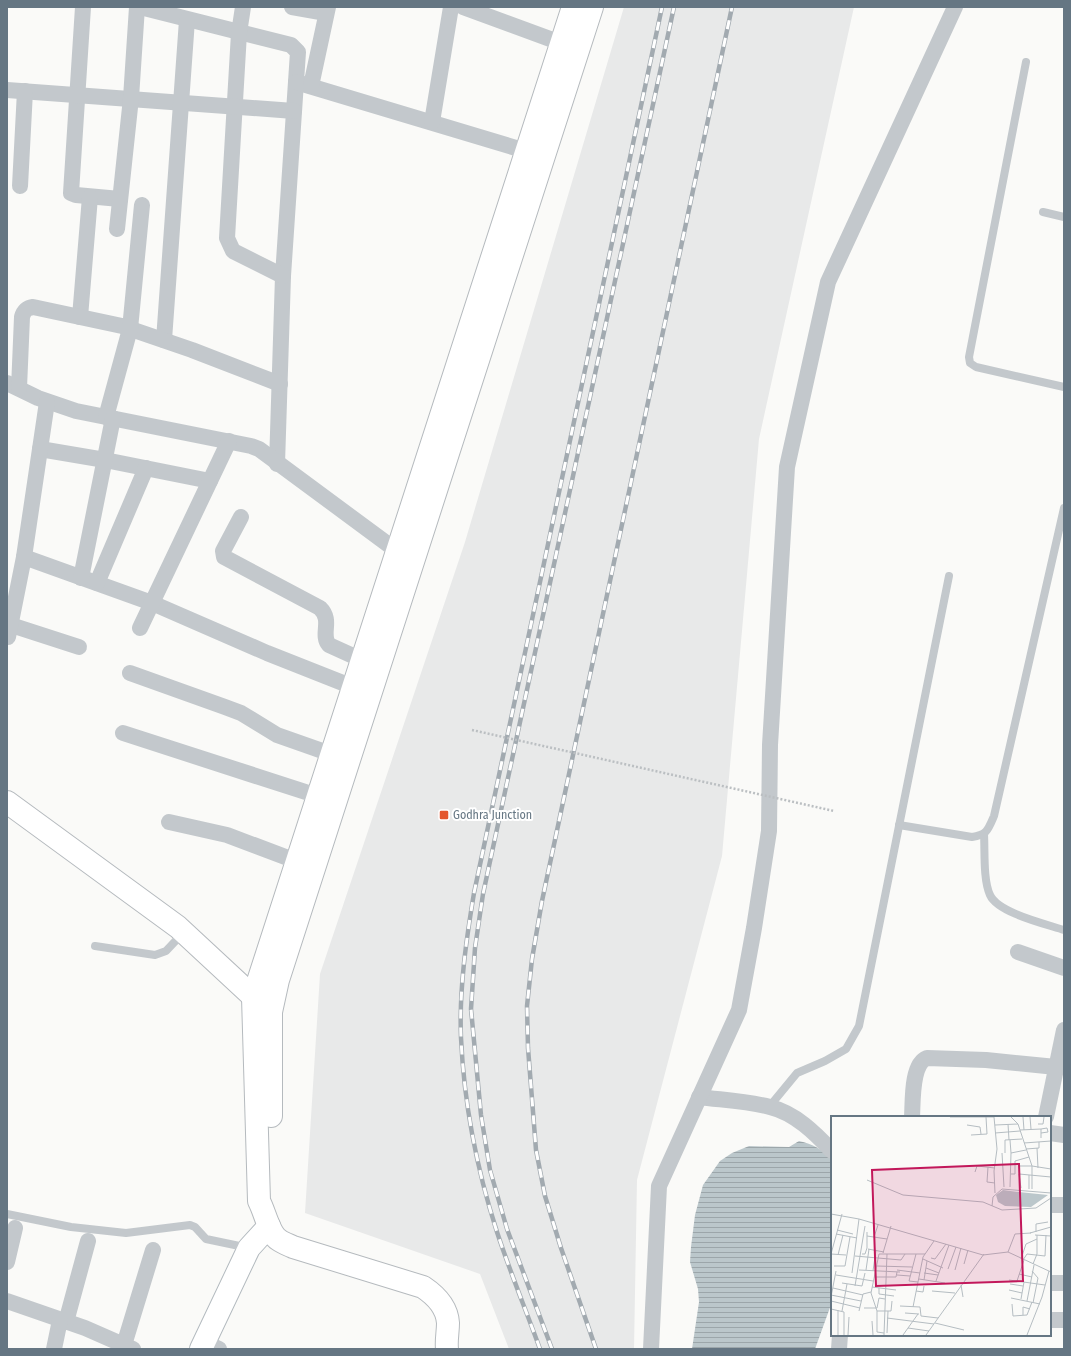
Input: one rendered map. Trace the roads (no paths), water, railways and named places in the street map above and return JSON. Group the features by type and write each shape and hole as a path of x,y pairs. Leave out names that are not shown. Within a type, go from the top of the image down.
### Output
{"main road":[{"path":"535,153 561,43 573,7"},
{"path":"446,1348 448,1321 436,1296 422,1287 293,1247 278,1239 259,1201 253,997 269,975 535,153 592,7"},
{"path":"208,1347 249,1248 268,1220 271,1199 271,1012 269,975 296,862 362,660 406,553"},
{"path":"7,802 184,933 271,1012"},
{"path":"212,960 269,975"}],"street":[{"path":"83,7 76,94 72,193 90,197 120,199"},
{"path":"117,229 131,98 137,7"},
{"path":"140,7 295,48 298,52 304,84"},
{"path":"243,7 239,32 226,238 233,251 283,276"},
{"path":"277,464 283,276 294,111 327,10 292,7"},
{"path":"432,122 451,7"},
{"path":"463,7 561,43"},
{"path":"651,1349 659,1186 739,1010 768,838 770,745 787,467 828,282 955,7"},
{"path":"164,340 187,20"},
{"path":"304,84 535,153"},
{"path":"7,90 294,111"},
{"path":"20,186 25,91"},
{"path":"80,317 90,197"},
{"path":"81,578 105,460 109,417 130,329 142,204"},
{"path":"280,384 164,340 130,329 33,307 28,308 23,312 13,386 47,402 76,411 251,446 406,553"},
{"path":"47,402 24,557 9,631 79,647"},
{"path":"140,628 229,441"},
{"path":"40,449 105,460 210,481"},
{"path":"97,583 146,468"},
{"path":"241,517 223,551 224,558 320,608 327,618 327,642 334,648 362,660"},
{"path":"24,557 152,603 267,653 353,687"},
{"path":"130,673 225,707 241,714 277,735 331,754"},
{"path":"123,733 318,796"},
{"path":"169,822 226,835 296,862"},
{"path":"1018,952 1064,968"},
{"path":"1046,1116 1064,1030"},
{"path":"912,1116 916,1068 921,1060 926,1058 986,1060 1056,1067"},
{"path":"699,1097 769,1107 784,1112 814,1132 831,1150"},
{"path":"814,1132 831,1133"},
{"path":"1051,1133 1064,1135"},
{"path":"1051,1205 1064,1205"},
{"path":"7,1262 11,1221"},
{"path":"54,1349 88,1241"},
{"path":"7,1301 129,1347 153,1250"},
{"path":"1051,1283 1064,1284"},
{"path":"1051,1320 1064,1320"},
{"path":"839,1349 840,1336"}],"lane":[{"path":"1026,62 969,357 970,363 976,367 1064,387"},
{"path":"1043,212 1064,217"},
{"path":"899,825 972,837 981,836 988,831 994,816 1064,508"},
{"path":"769,1107 797,1073 846,1049 853,1040 859,1026 949,576"},
{"path":"984,834 986,881 990,896 999,905 1025,918 1064,930"},
{"path":"94,946 155,955 166,951 184,933"},
{"path":"11,1221 126,1233 190,1225 195,1227 206,1239 249,1248"}],"railway":[{"path":"540,1349 507,1262 490,1209 483,1185 468,1112 461,1038 461,1002 464,966 474,893 662,7"},
{"path":"552,1349 507,1229 490,1170 481,1115 471,1009 475,948 483,894 674,7"},
{"path":"596,1349 561,1248 545,1196 536,1150 528,1048 527,1006 532,959 542,901 732,7"}],"place":[{"name":"Godhra Junction","path":"444,815"}]}
